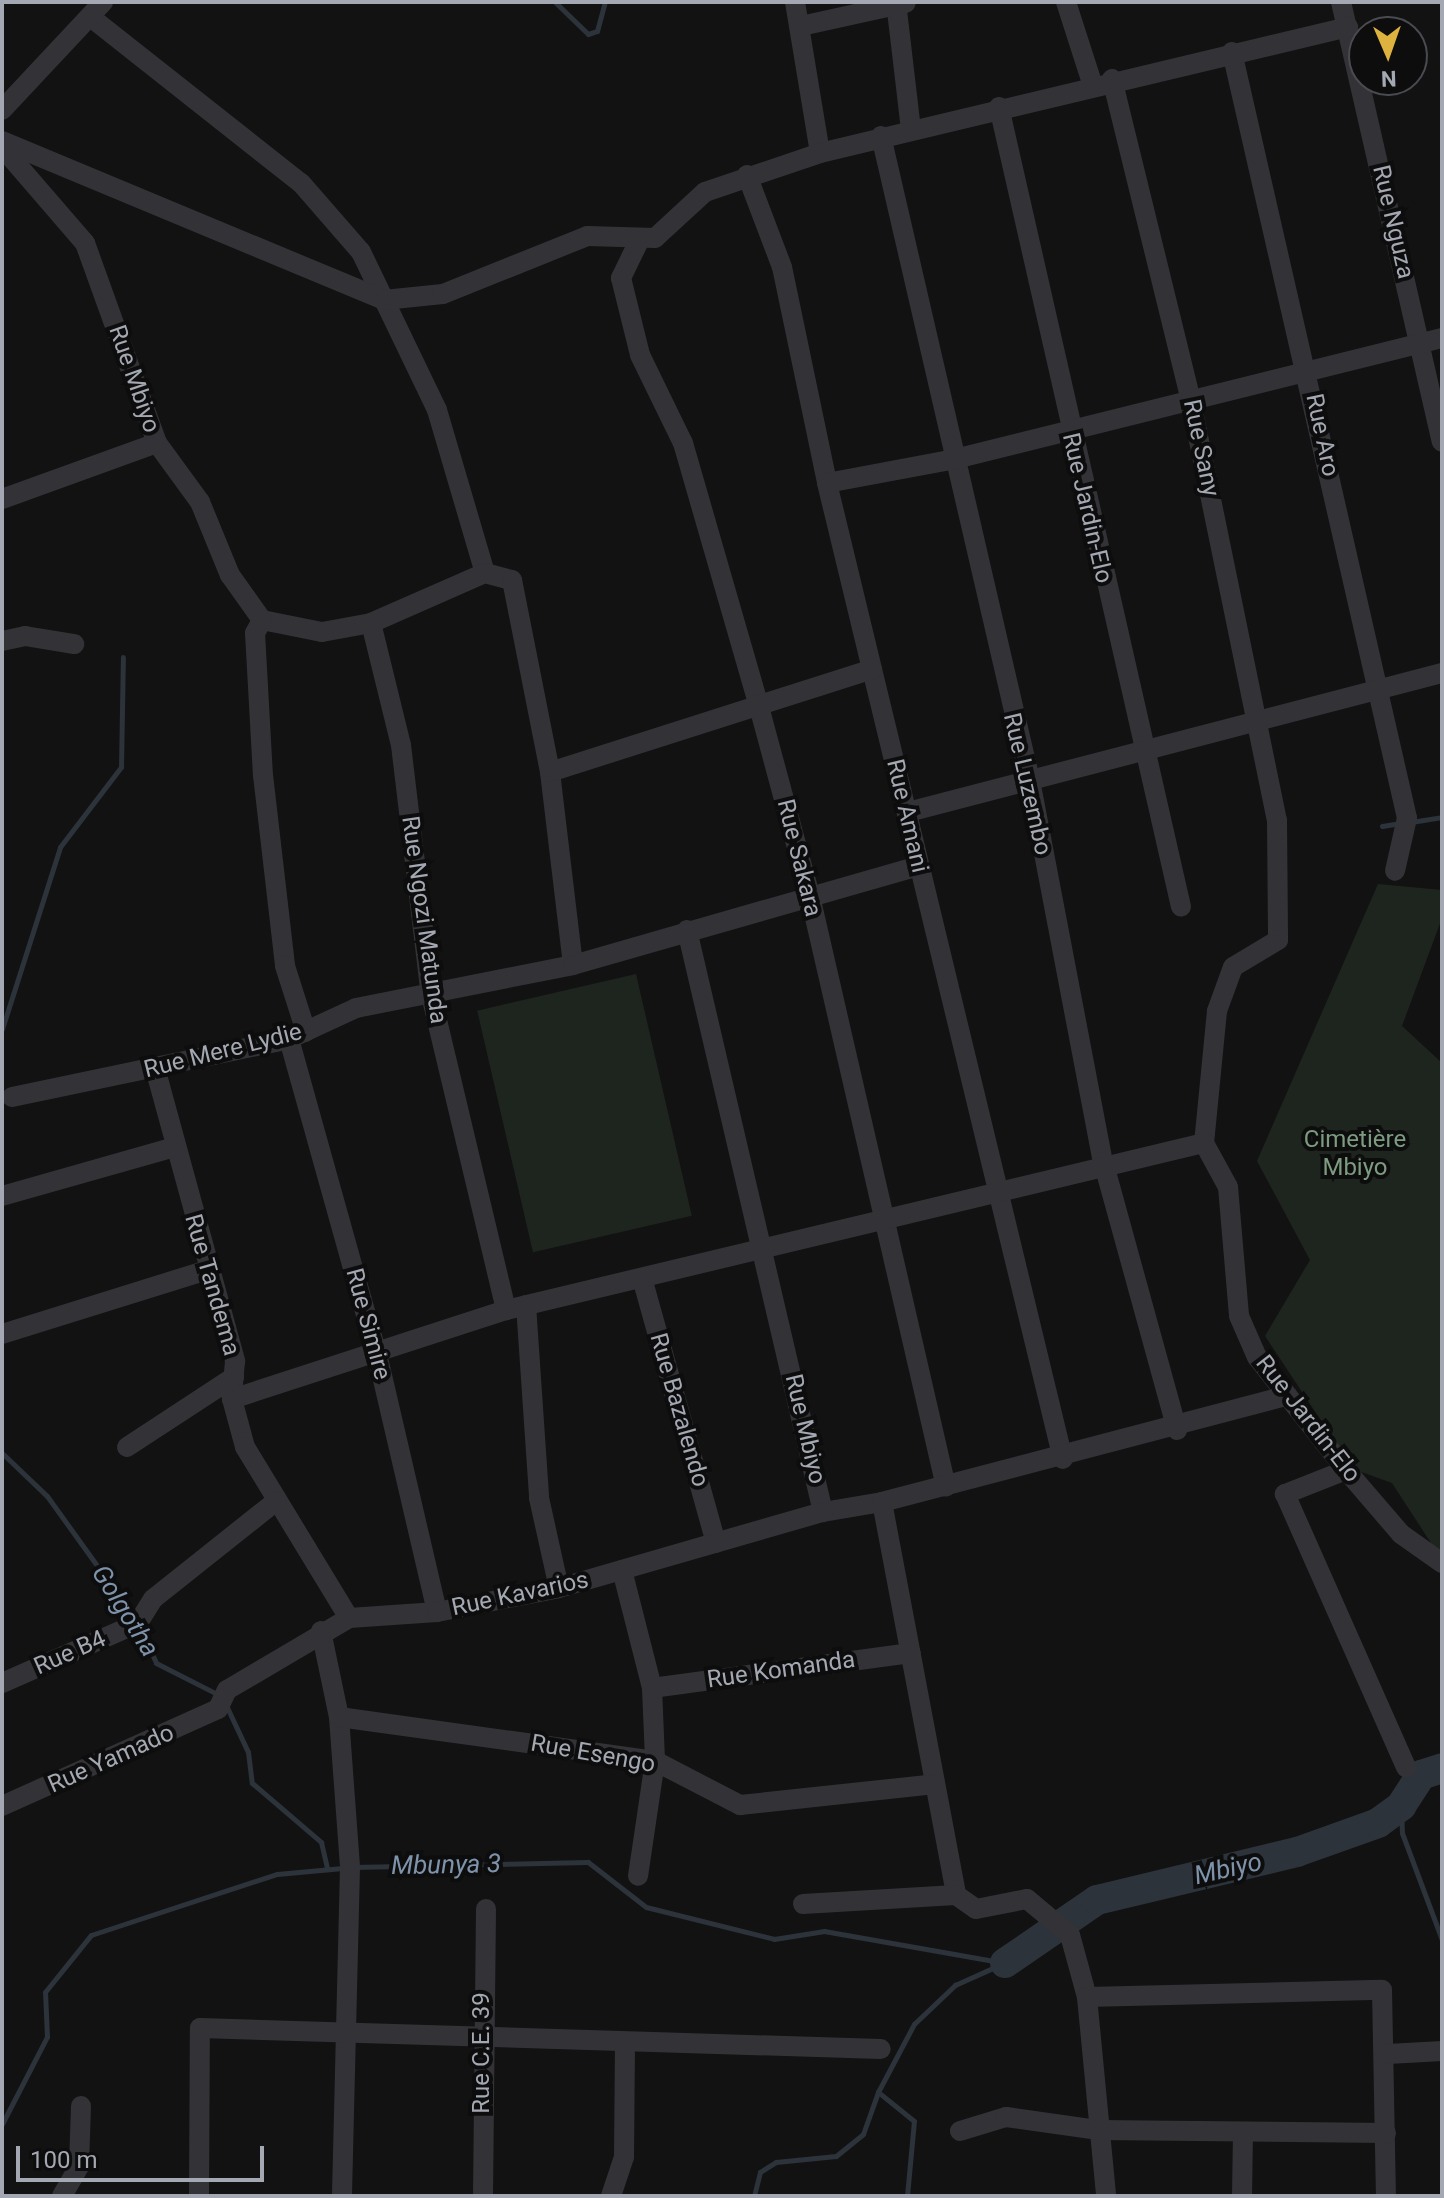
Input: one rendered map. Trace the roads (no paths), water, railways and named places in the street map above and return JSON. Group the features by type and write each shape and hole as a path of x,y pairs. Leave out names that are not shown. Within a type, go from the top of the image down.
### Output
{"street":[{"path":"795,2 820,153"},
{"path":"1066,2 1092,83"},
{"name":"Rue Nguza","path":"1341,2 1348,27"},
{"path":"801,26 901,3 911,129"},
{"path":"2,110 98,10 301,183 361,252 437,410 485,573"},
{"path":"2,144 384,300 443,294 587,236 638,243 655,238 705,192 747,175 820,153 1092,83 1348,27"},
{"name":"Rue Aro","path":"1232,52 1308,370 1374,690 1406,826 1395,871"},
{"name":"Rue Sany","path":"1112,79 1190,397 1260,719 1277,820 1278,940 1233,967 1217,1011 1204,1143"},
{"name":"Rue Nguza","path":"1364,96 1442,442"},
{"name":"Rue Jardin-Elo","path":"999,107 1068,430 1181,907"},
{"name":"Rue Luzembo","path":"881,136 1030,780 1103,1161 1177,1430"},
{"name":"Rue Mbiyo","path":"2,144 85,243 157,443 200,502 230,575 262,620"},
{"name":"Rue Amani","path":"747,175 782,267 827,483 1063,1459"},
{"name":"Rue Sakara","path":"638,243 621,278 640,355 683,443 758,703 810,896 879,1219 946,1487"},
{"path":"827,483 955,459 1190,397 1442,338"},
{"path":"2,499 157,443"},
{"path":"262,620 322,632 371,623 485,573 512,580 550,772 573,965"},
{"name":"Rue Simire","path":"262,620 255,633 263,775 285,966 298,1036 437,1612"},
{"name":"Rue Ngozi Matunda","path":"371,623 401,745 431,995 516,1307 539,1498 559,1588"},
{"path":"2,641 25,636 74,644"},
{"path":"550,772 872,669"},
{"path":"908,812 1442,673"},
{"name":"Rue Mere Lydie","path":"12,1097 298,1036 356,1008 573,965 919,866"},
{"name":"Rue Mbiyo","path":"687,930 823,1512 882,1502 1063,1459 1177,1430 1287,1396"},
{"name":"Rue Tandema","path":"155,1068 207,1270 235,1361 232,1399 245,1447 349,1618"},
{"path":"232,1399 516,1307 764,1249 1103,1161 1204,1143"},
{"name":"Rue Jardin-Elo","path":"1204,1143 1228,1187 1239,1316 1287,1396 1346,1470 1401,1534 1442,1563"},
{"path":"2,1196 175,1147"},
{"path":"2,1334 207,1270"},
{"name":"Rue Bazalendo","path":"642,1278 716,1543"},
{"path":"127,1447 234,1377"},
{"path":"1346,1470 1285,1494 1406,1767"},
{"name":"Rue B4","path":"2,1683 138,1623 153,1599 276,1501"},
{"path":"882,1502 956,1895"},
{"name":"Rue Kavarios","path":"223,1700 321,1631 349,1618 437,1612 559,1588 823,1512"},
{"path":"622,1570 652,1688 655,1761 638,1876"},
{"path":"321,1631 339,1717 350,1867 342,2031 342,2196"},
{"name":"Rue Komanda","path":"652,1688 911,1653"},
{"name":"Rue Yamado","path":"2,1806 223,1700"},
{"name":"Rue Esengo","path":"339,1717 655,1761 740,1805 935,1784"},
{"path":"803,1904 956,1895 976,1909 1027,1899 1057,1918 1070,1935 1087,1997 1097,2130 1106,2196"},
{"name":"Rue C.E. 39","path":"483,2196 480,2034 486,1909"},
{"path":"1087,1997 1382,1990 1388,2054 1386,2196"},
{"path":"199,2196 200,2028 480,2034 625,2043 881,2049"},
{"path":"611,2196 624,2157 625,2043"},
{"path":"1388,2054 1442,2051"},
{"path":"62,2196 79,2166 81,2106"},
{"path":"960,2131 1006,2117 1097,2130 1386,2133"},
{"path":"1242,2196 1243,2133"}],"waterway":[{"path":"555,2 588,34 597,31 605,2"},
{"path":"2,1029 60,847 121,767 123,657"},
{"path":"1411,822 1442,817"},
{"path":"1382,826 1401,823"},
{"name":"Golgotha","path":"2,1453 47,1496 134,1617"},
{"name":"Golgotha","path":"141,1629 156,1663 219,1695"},
{"name":"Golgotha","path":"225,1703 248,1752 252,1783 321,1842 327,1868"},
{"name":"Mbiyo","path":"1005,1963 1097,1900 1297,1852 1378,1823 1401,1806 1421,1775 1442,1768"},
{"path":"1401,1806 1402,1833 1442,1940"},
{"name":"Mbunya 3","path":"353,1867 588,1862 646,1907 774,1939 824,1931 1005,1963"},
{"name":"Mbunya 3","path":"2,2124 47,2037 45,1992 91,1935 277,1874 343,1868"},
{"path":"907,2196 914,2121 878,2092 914,2024 955,1985 1004,1963"},
{"path":"754,2196 760,2172 776,2162 836,2156 863,2134 878,2092"}],"park label":[{"name":"Cimetière Mbiyo","path":"1355,1154"}]}
